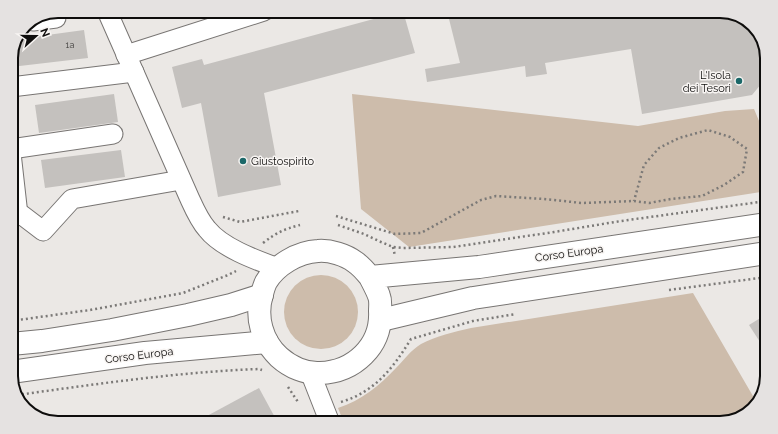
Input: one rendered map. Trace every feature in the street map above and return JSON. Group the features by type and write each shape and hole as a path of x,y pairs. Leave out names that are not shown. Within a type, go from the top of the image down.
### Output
{"main road":[{"name":"Corso Europa","path":"370,277 479,267 760,225"},
{"path":"319,250 338,253 356,262 370,277 380,297 381,320 376,337 367,352 353,364 337,371 319,374 302,370 286,363 272,350 263,335 259,318 260,301 266,283 278,268 296,255 319,250"},
{"path":"381,320 473,298 760,254"},
{"path":"18,343 112,330 180,317 231,305 262,294"},
{"name":"Corso Europa","path":"18,371 145,353 267,342"}],"street":[{"path":"110,18 200,220 208,231 230,247 250,258 278,268"},
{"path":"126,55 242,18"},
{"path":"18,86 134,72"},
{"path":"18,148 113,134"},
{"path":"18,216 22,215 43,231 72,199 181,180"},
{"path":"310,372 327,416"}],"path":[{"path":"336,216 395,234 421,233 481,200 496,196 544,198 582,202 634,201 649,203 702,196 724,185 743,172 748,149 730,137 708,130 679,138 659,148 644,166 634,201"},
{"path":"338,225 398,248 454,247 760,201"},
{"path":"221,216 240,222 298,211"},
{"path":"259,246 285,229 300,225"},
{"path":"18,320 90,310 183,293 239,269"},
{"path":"666,291 760,278"},
{"path":"339,403 359,396 378,381 402,354 410,339 473,321 519,313"},
{"path":"22,394 225,371 259,369 268,371"},
{"path":"286,385 298,402"}],"shaded area":[{"path":"352,94 638,126 725,111 754,109 760,123 760,192 409,247 361,209"},
{"path":"321,275 335,278 347,286 355,298 358,312 355,326 347,338 335,346 321,349 307,346 295,338 287,326 284,312 287,298 295,286 307,278"},
{"path":"693,293 754,398 740,411 725,416 341,416 338,408 355,401 370,392 383,381 417,346 439,336 471,328"}],"building":[{"path":"377,18 405,18 415,53 264,93 281,185 218,197 201,103 182,108 172,67 202,59 204,65"},
{"path":"449,18 725,18 740,23 756,40 760,55 760,85 752,95 642,114 631,49 545,63 547,74 526,77 525,66 427,82 425,69 460,63"},
{"path":"84,30 88,58 18,66 19,47 23,38"},
{"path":"114,94 118,122 39,133 35,105"},
{"path":"121,150 125,177 45,188 41,160"},
{"path":"760,318 760,342 749,325"},
{"path":"259,388 274,416 207,416"}],"place":[{"name":"L'Isola dei Tesori","path":"739,81"},
{"name":"Giustospirito","path":"243,161"}]}
